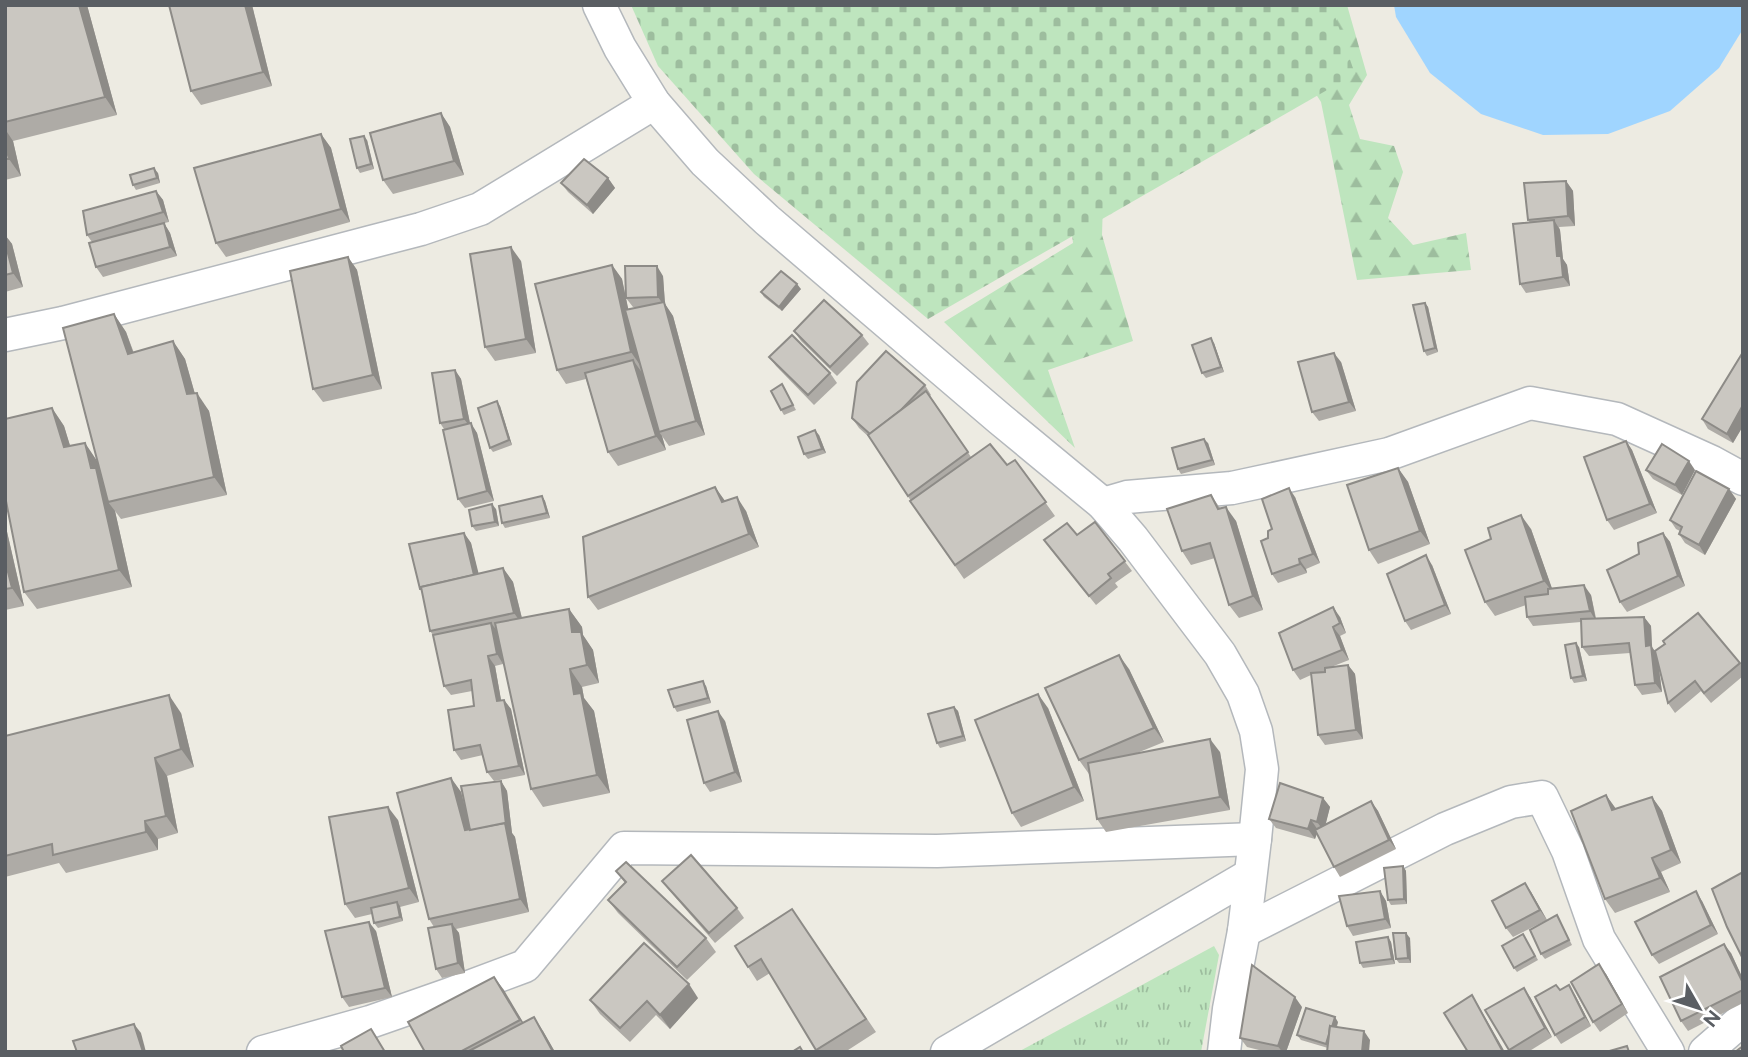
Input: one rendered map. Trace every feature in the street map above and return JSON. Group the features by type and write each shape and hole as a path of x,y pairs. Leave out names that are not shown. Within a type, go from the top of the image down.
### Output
{"street":[{"path":"599,5 620,48 654,103 705,162 767,220 1102,504 1133,539 1220,654 1243,694 1256,731 1262,769 1244,931 1224,1052"},
{"path":"5,335 63,323 396,236 480,209 654,103"},
{"path":"1102,504 1127,497 1232,488 1389,454 1530,403 1617,419 1743,479"},
{"path":"1244,931 1445,828 1511,802 1542,797 1568,851 1599,940 1668,1052"},
{"path":"263,1052 370,1021 525,966 624,848 937,851 1255,839"},
{"path":"947,1052 1250,875"},
{"path":"1705,1052 1743,1018"}],"green space":[{"path":"631,5 1331,5 1355,74 928,319 754,174 658,66"},
{"path":"1276,5 1347,5 1367,75 1349,105 1360,139 1394,146 1403,172 1388,218 1413,245 1466,233 1471,270 1357,280 1321,102 1268,20"},
{"path":"1103,203 1102,235 1133,341 1048,370 1075,448 944,322 1073,243 1069,210"},
{"path":"1214,946 1219,955 1201,1052 1018,1052"}],"water":[{"path":"1394,5 1743,5 1743,29 1719,68 1670,111 1608,134 1543,135 1481,114 1430,73 1396,17"}],"building":[{"path":"5,5 79,5 105,97 5,122"},
{"path":"169,5 245,5 263,72 191,91"},
{"path":"441,113 454,161 383,180 370,133"},
{"path":"321,134 341,209 216,243 194,168"},
{"path":"364,136 371,164 357,168 350,139"},
{"path":"5,143 9,159 5,159"},
{"path":"584,159 608,178 587,205 561,183"},
{"path":"154,168 157,178 133,185 130,175"},
{"path":"1566,181 1568,216 1528,220 1524,183"},
{"path":"156,191 163,212 87,235 83,211"},
{"path":"1554,220 1557,256 1561,256 1563,277 1520,284 1513,224"},
{"path":"164,223 170,247 96,267 89,243"},
{"path":"5,242 13,273 5,275"},
{"path":"511,247 526,339 485,347 470,254"},
{"path":"348,257 373,375 313,389 290,271"},
{"path":"612,265 631,352 557,370 535,284"},
{"path":"625,266 657,266 658,297 626,298"},
{"path":"781,271 797,284 779,307 761,292"},
{"path":"824,300 862,335 830,367 794,331"},
{"path":"664,302 696,421 659,432 625,310"},
{"path":"1425,303 1435,348 1424,351 1413,305"},
{"path":"114,314 128,354 173,341 187,394 197,393 214,477 108,502 63,328"},
{"path":"792,335 830,373 808,395 769,357"},
{"path":"1211,338 1221,367 1202,373 1192,345"},
{"path":"886,351 925,385 901,410 870,434 852,418 857,382"},
{"path":"1743,352 1743,405 1727,434 1702,419"},
{"path":"1334,353 1349,402 1312,412 1298,362"},
{"path":"633,360 656,436 608,452 585,373"},
{"path":"455,370 464,419 440,423 432,373"},
{"path":"782,384 793,405 781,410 771,391"},
{"path":"926,391 968,452 908,496 868,435"},
{"path":"497,401 509,440 490,448 478,408"},
{"path":"52,408 64,447 85,443 91,468 96,468 119,570 24,592 5,496 5,419"},
{"path":"471,423 487,491 458,499 443,430"},
{"path":"815,430 822,449 804,454 798,437"},
{"path":"1204,439 1212,460 1178,469 1172,448"},
{"path":"1626,441 1650,504 1607,520 1584,457"},
{"path":"990,444 1007,465 1015,460 1046,502 955,565 910,501"},
{"path":"1662,444 1689,461 1675,485 1646,470"},
{"path":"1398,468 1420,531 1369,550 1347,485"},
{"path":"1696,471 1729,489 1699,545 1679,534 1682,527 1670,520"},
{"path":"715,487 722,502 737,497 749,534 588,597 583,537"},
{"path":"1289,488 1313,554 1299,559 1300,564 1272,574 1261,541 1268,538 1268,531 1272,529 1262,499"},
{"path":"1211,495 1218,509 1226,507 1253,596 1229,605 1210,543 1182,551 1167,509"},
{"path":"542,496 547,513 502,523 499,506"},
{"path":"492,504 495,522 472,526 469,510"},
{"path":"1521,515 1544,581 1485,602 1465,550 1491,539 1488,528"},
{"path":"1095,522 1125,561 1108,574 1111,578 1089,596 1044,540 1067,523 1077,535"},
{"path":"464,533 474,575 420,589 409,544"},
{"path":"1663,533 1678,576 1620,602 1607,570 1639,554 1638,543"},
{"path":"1426,555 1445,605 1405,621 1387,574"},
{"path":"5,560 12,588 5,589"},
{"path":"503,568 514,613 430,631 421,587"},
{"path":"1584,585 1590,611 1527,617 1525,597 1548,594 1548,589"},
{"path":"1333,607 1340,623 1333,627 1342,650 1293,670 1279,633"},
{"path":"569,609 572,632 581,632 587,665 570,669 574,694 581,693 597,775 531,789 495,623"},
{"path":"1698,613 1740,663 1704,693 1695,681 1668,703 1655,651 1665,644 1663,641"},
{"path":"1644,617 1646,646 1651,645 1655,683 1635,685 1629,643 1582,647 1581,619"},
{"path":"491,623 497,654 488,656 497,701 504,700 519,766 487,772 480,745 454,750 448,710 474,706 471,680 444,686 433,635"},
{"path":"1576,643 1583,676 1571,678 1565,645"},
{"path":"1119,655 1154,728 1079,760 1045,688"},
{"path":"1348,665 1356,730 1318,735 1311,673"},
{"path":"703,681 708,698 674,707 668,690"},
{"path":"1038,694 1074,787 1012,813 975,720"},
{"path":"169,695 181,749 155,758 166,816 145,821 146,832 53,855 52,844 5,856 5,736"},
{"path":"954,707 963,736 937,743 928,714"},
{"path":"718,711 735,772 704,783 687,720"},
{"path":"1210,739 1220,797 1097,819 1088,763"},
{"path":"451,778 465,830 505,823 520,899 429,919 397,793"},
{"path":"501,781 506,825 505,823 470,830 461,786"},
{"path":"1280,783 1323,798 1317,822 1311,820 1308,829 1269,819"},
{"path":"1606,795 1612,810 1652,797 1671,850 1652,858 1660,878 1605,899 1571,811"},
{"path":"1371,801 1389,840 1334,867 1315,830"},
{"path":"388,807 409,888 345,904 329,817"},
{"path":"691,855 737,908 709,933 662,881"},
{"path":"626,862 706,938 677,967 608,900 626,882 616,871"},
{"path":"1403,866 1404,899 1388,900 1384,868"},
{"path":"1743,872 1743,959 1712,889"},
{"path":"1525,883 1540,910 1506,928 1492,901"},
{"path":"1380,891 1385,919 1347,926 1339,896"},
{"path":"1696,891 1711,925 1652,955 1635,922"},
{"path":"397,902 400,917 374,923 371,908"},
{"path":"792,909 866,1019 816,1050 761,959 748,967 735,946"},
{"path":"1557,915 1569,940 1541,954 1530,930"},
{"path":"369,922 385,988 342,997 325,931"},
{"path":"452,924 458,963 436,969 428,928"},
{"path":"1393,933 1406,933 1408,958 1396,959"},
{"path":"1523,934 1535,956 1514,968 1502,946"},
{"path":"1388,937 1392,959 1360,963 1356,942"},
{"path":"644,943 689,984 660,1015 647,1001 620,1028 590,1000"},
{"path":"1724,944 1743,983 1743,990 1681,1021 1660,977"},
{"path":"1599,964 1622,1004 1593,1022 1571,982"},
{"path":"1252,965 1295,997 1278,1046 1240,1038"},
{"path":"494,977 520,1020 460,1052 425,1052 408,1022"},
{"path":"1556,985 1560,990 1569,985 1585,1017 1555,1035 1535,997"},
{"path":"1524,988 1545,1028 1509,1050 1485,1010"},
{"path":"1472,995 1503,1052 1468,1052 1444,1013"},
{"path":"1306,1008 1335,1017 1326,1044 1297,1035"},
{"path":"534,1017 553,1052 467,1052"},
{"path":"134,1024 143,1052 77,1052 73,1041"},
{"path":"1330,1026 1364,1031 1362,1052 1327,1052"},
{"path":"371,1029 385,1052 344,1052 341,1046"},
{"path":"1627,1046 1629,1052 1606,1052"}]}
